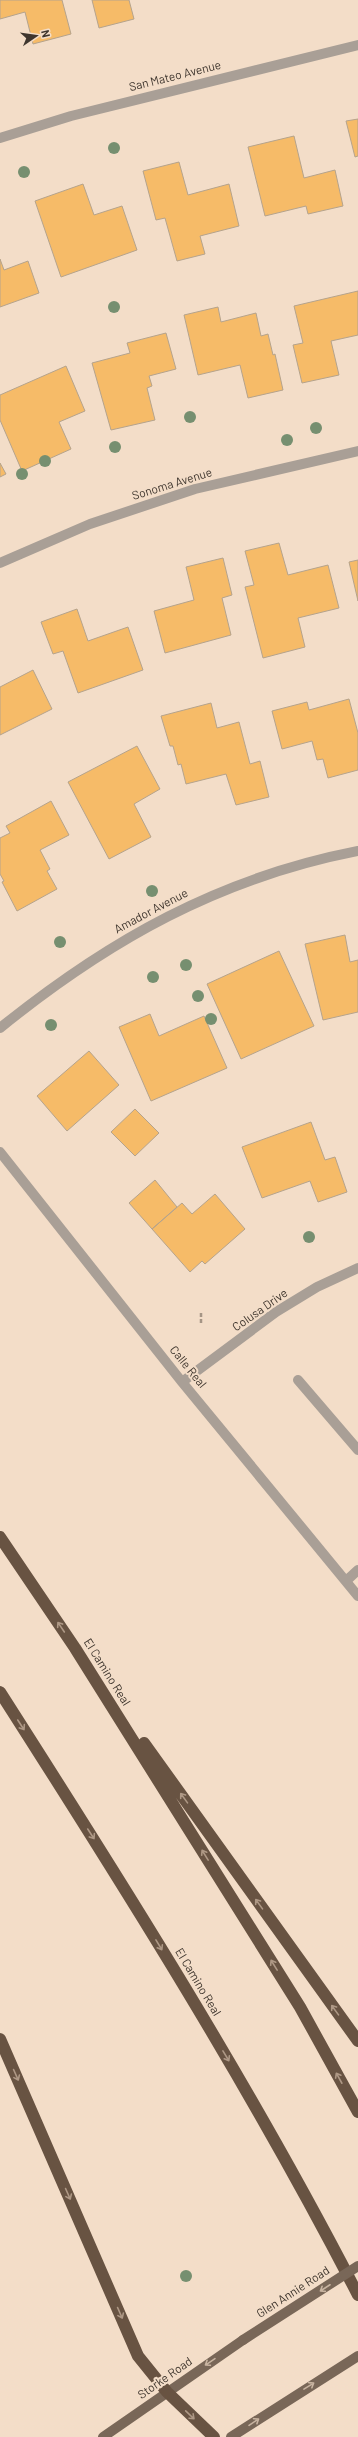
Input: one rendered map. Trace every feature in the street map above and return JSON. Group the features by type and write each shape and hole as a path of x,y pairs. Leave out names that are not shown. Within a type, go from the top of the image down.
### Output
{"highway":[{"name":"El Camino Real","path":"0,1537 76,1648 300,2007 358,2112"},
{"path":"76,1648 358,2041"},
{"name":"El Camino Real","path":"0,1692 128,1892 229,2060 322,2226 358,2295"},
{"path":"0,2039 138,2356 167,2392 214,2437"}],"main road":[{"name":"Glen Annie Road","path":"243,2340 358,2266"},
{"name":"Storke Road","path":"103,2437 243,2340"},
{"path":"231,2437 358,2356"}],"street":[{"name":"San Mateo Avenue","path":"0,138 71,116 358,44"},
{"name":"Sonoma Avenue","path":"0,563 96,522 195,489 358,451"},
{"name":"Amador Avenue","path":"0,1028 34,1001 105,951 185,906 263,875 311,860 358,851"},
{"name":"Calle Real","path":"0,1152 182,1382 358,1596"},
{"name":"Colusa Drive","path":"182,1382 276,1312 317,1287 358,1268"},
{"path":"298,1380 358,1450"},
{"path":"346,1581 358,1570"}],"path":[{"path":"201,1313 201,1323"}],"building":[{"path":"0,0 62,0 71,34 33,44 25,12 0,19"},
{"path":"92,0 129,0 134,19 99,28"},
{"path":"358,119 358,156 355,157 346,121"},
{"path":"294,136 304,178 335,170 343,206 308,214 306,206 265,216 248,147"},
{"path":"179,162 188,195 229,184 239,226 200,236 205,254 177,261 165,218 156,220 143,171"},
{"path":"83,184 94,215 122,206 137,250 61,277 35,201"},
{"path":"0,259 4,270 28,261 39,293 0,307"},
{"path":"358,291 358,335 331,341 339,375 302,383 293,345 303,343 294,306"},
{"path":"218,307 221,322 256,313 261,336 268,334 273,355 275,354 283,390 248,398 240,365 198,375 184,315"},
{"path":"166,333 176,369 149,376 152,386 147,388 155,420 111,430 92,363 130,353 127,343"},
{"path":"66,366 85,411 59,422 71,449 22,471 0,420 0,395"},
{"path":"0,463 6,474 0,477"},
{"path":"279,543 288,575 328,565 339,608 298,618 305,647 263,658 245,587 254,585 245,551"},
{"path":"223,558 232,595 222,598 231,635 165,653 154,611 194,600 186,567"},
{"path":"358,560 358,601 349,562"},
{"path":"77,609 88,641 128,627 143,670 78,693 63,651 53,654 41,622"},
{"path":"33,670 52,709 0,735 0,687"},
{"path":"349,699 358,733 358,770 328,778 323,759 317,760 312,741 282,749 272,711 307,702 309,710"},
{"path":"211,703 217,728 239,722 250,764 260,761 269,797 236,805 226,774 186,784 181,764 178,765 173,746 170,746 161,716"},
{"path":"137,746 160,789 134,804 151,837 109,859 68,782"},
{"path":"51,801 69,835 40,850 50,869 47,871 57,889 17,911 2,882 4,881 0,874 0,838 10,833 6,826"},
{"path":"345,935 350,962 358,960 358,1012 323,1020 305,944"},
{"path":"279,951 314,1026 241,1059 207,984"},
{"path":"150,1014 159,1036 204,1016 227,1068 151,1101 119,1027"},
{"path":"89,1051 119,1085 67,1131 37,1096"},
{"path":"135,1109 159,1133 135,1156 111,1132"},
{"path":"311,1122 325,1160 335,1157 347,1192 318,1202 310,1181 262,1198 242,1147"},
{"path":"155,1180 177,1207 152,1229 129,1203"},
{"path":"215,1194 245,1229 205,1264 202,1261 190,1272 152,1229 182,1203 192,1214"}]}
